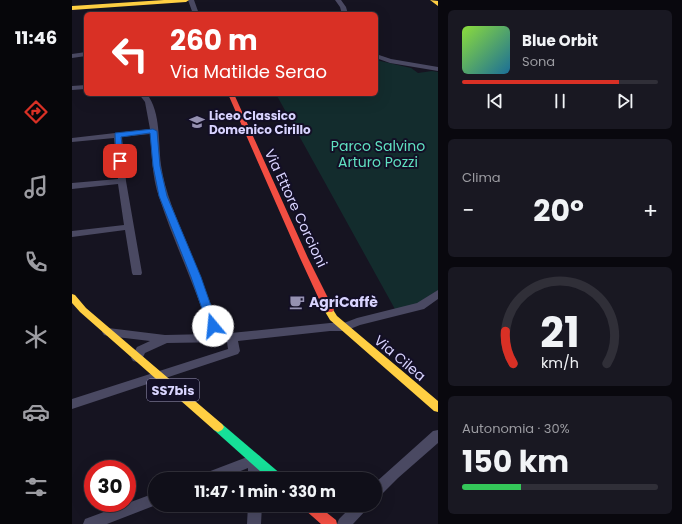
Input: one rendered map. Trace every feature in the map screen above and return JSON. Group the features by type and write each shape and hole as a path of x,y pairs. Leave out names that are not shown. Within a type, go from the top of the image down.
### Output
{"street":[{"path":"72,8 107,3 186,0"},
{"path":"191,0 195,12"},
{"path":"338,0 343,6 344,12"},
{"path":"433,0 438,4"},
{"path":"72,56 84,54"},
{"path":"378,58 438,70"},
{"path":"72,88 84,87"},
{"path":"145,96 149,102 153,118 156,166 163,196 206,303 217,338"},
{"name":"Via Ettore Corcioni","path":"232,96 259,160 315,282 333,318 345,327"},
{"path":"72,140 153,131"},
{"path":"118,135 128,227 137,273"},
{"path":"72,186 122,181"},
{"path":"72,234 128,227"},
{"path":"107,332 164,339 232,338 330,327 345,327 357,322 420,306 438,294"},
{"name":"SS7bis","path":"72,297 83,310 136,358 270,472"},
{"name":"Via Cilea","path":"345,327 438,408"},
{"path":"72,404 157,375 234,352 232,338"},
{"path":"136,358 141,350 164,339"},
{"path":"382,485 438,435"},
{"path":"223,472 255,460 255,472"},
{"path":"90,524 148,502"},
{"path":"254,524 255,512"},
{"path":"316,512 330,524"},
{"path":"344,524 355,512"}],"green space":[{"name":"Parco Salvino Arturo Pozzi","path":"378,60 411,68 418,73 432,71 438,72 438,290 417,304 396,311 277,96 378,96"}],"traffic: fast":[{"path":"218,427 270,472"}],"traffic: slow":[{"path":"72,8 186,0"},
{"path":"433,0 438,4"},
{"path":"72,297 83,310 218,427"},
{"path":"329,310 333,318 438,408"}],"traffic: jam":[{"path":"232,96 304,258 329,310"},
{"path":"316,512 331,524"}],"place":[{"name":"Liceo Classico Domenico Cirillo","path":"197,122"},
{"name":"AgriCaffè","path":"297,302"}],"route":[{"path":"120,161 118,135 153,131 156,166 163,196 206,303 213,326"}]}
